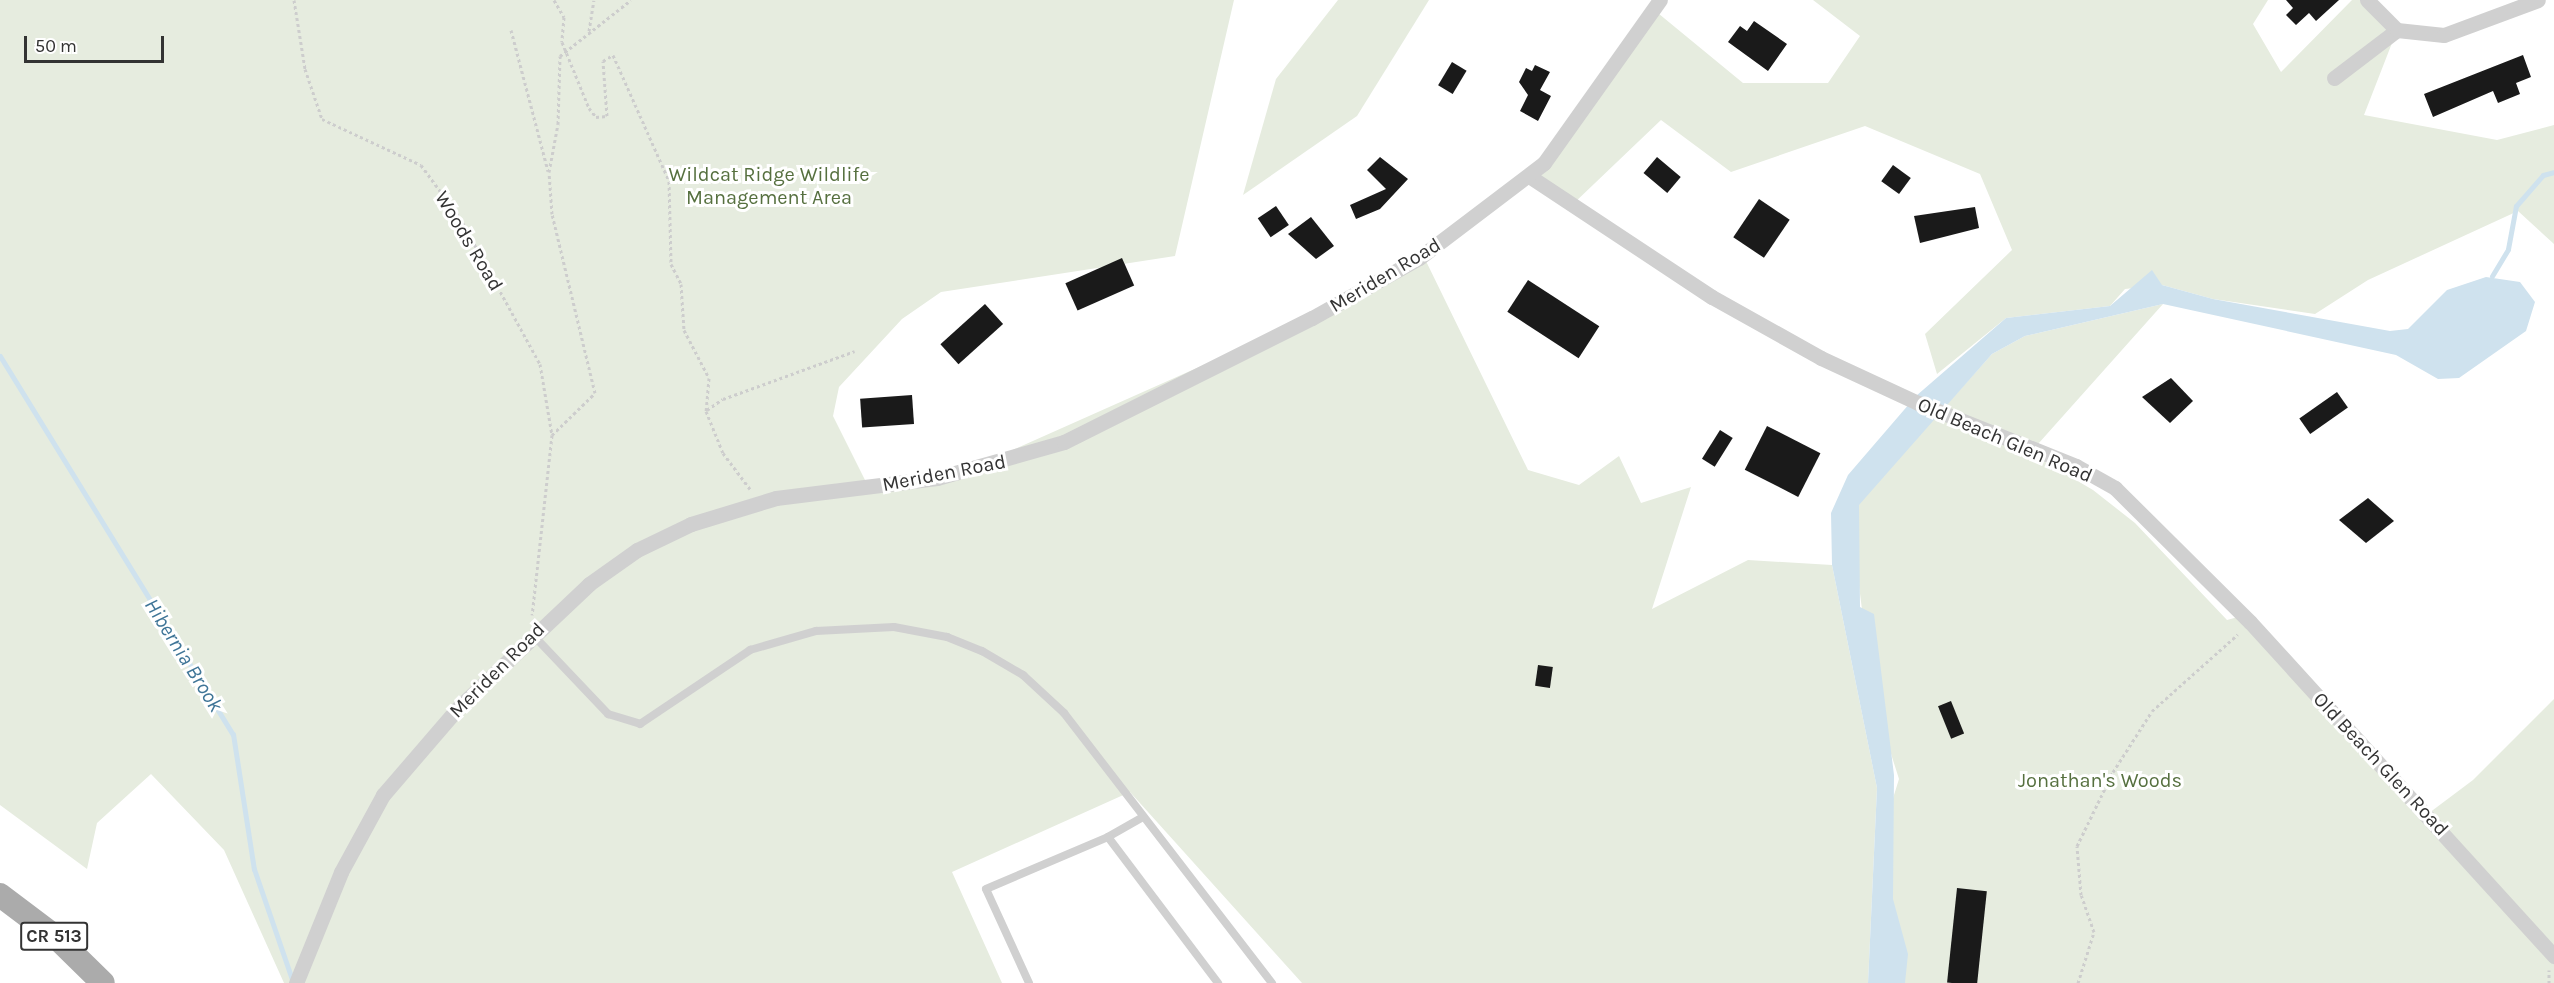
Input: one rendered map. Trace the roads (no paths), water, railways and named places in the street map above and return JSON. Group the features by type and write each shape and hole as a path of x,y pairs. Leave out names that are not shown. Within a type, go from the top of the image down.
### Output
{"main road":[{"name":"CR 513","path":"0,895 57,938 103,983"}],"street":[{"name":"Meriden Road","path":"299,978 349,854 383,795 414,753 531,636 637,550 691,524 776,498 937,478 1064,442 1363,290 1419,258 1529,176 1565,137 1660,0"},
{"path":"2367,0 2397,30 2444,35 2538,0"},
{"path":"2334,78 2397,30"},
{"name":"Old Beach Glen Road","path":"1529,176 1712,297 1895,393 2076,465 2115,488 2250,622 2554,956"}],"lane":[{"path":"531,636 608,714 640,724 728,662 777,641 850,626 947,637 997,659 1047,694 1272,983"},
{"path":"1029,983 986,889 1108,837 1143,817"},
{"path":"1108,837 1218,983"}],"water":[{"path":"2152,270 2162,285 2213,299 2390,331 2408,329 2447,290 2486,277 2520,282 2535,302 2526,331 2459,378 2438,379 2396,355 2163,304 2025,336 1992,354 1859,505 1860,607 1874,614 1894,775 1893,899 1908,954 1905,983 1868,983 1877,788 1832,565 1831,513 1848,475 1916,396 2006,318 2110,306"}],"waterway":[{"path":"2492,276 2508,249 2516,206 2543,175 2554,172"},
{"name":"Hibernia Brook","path":"0,356 233,734 254,869 293,982"}],"park label":[{"name":"Wildcat Ridge Wildlife Management Area","path":"769,186"},
{"name":"Jonathan's Woods","path":"2100,780"}]}
